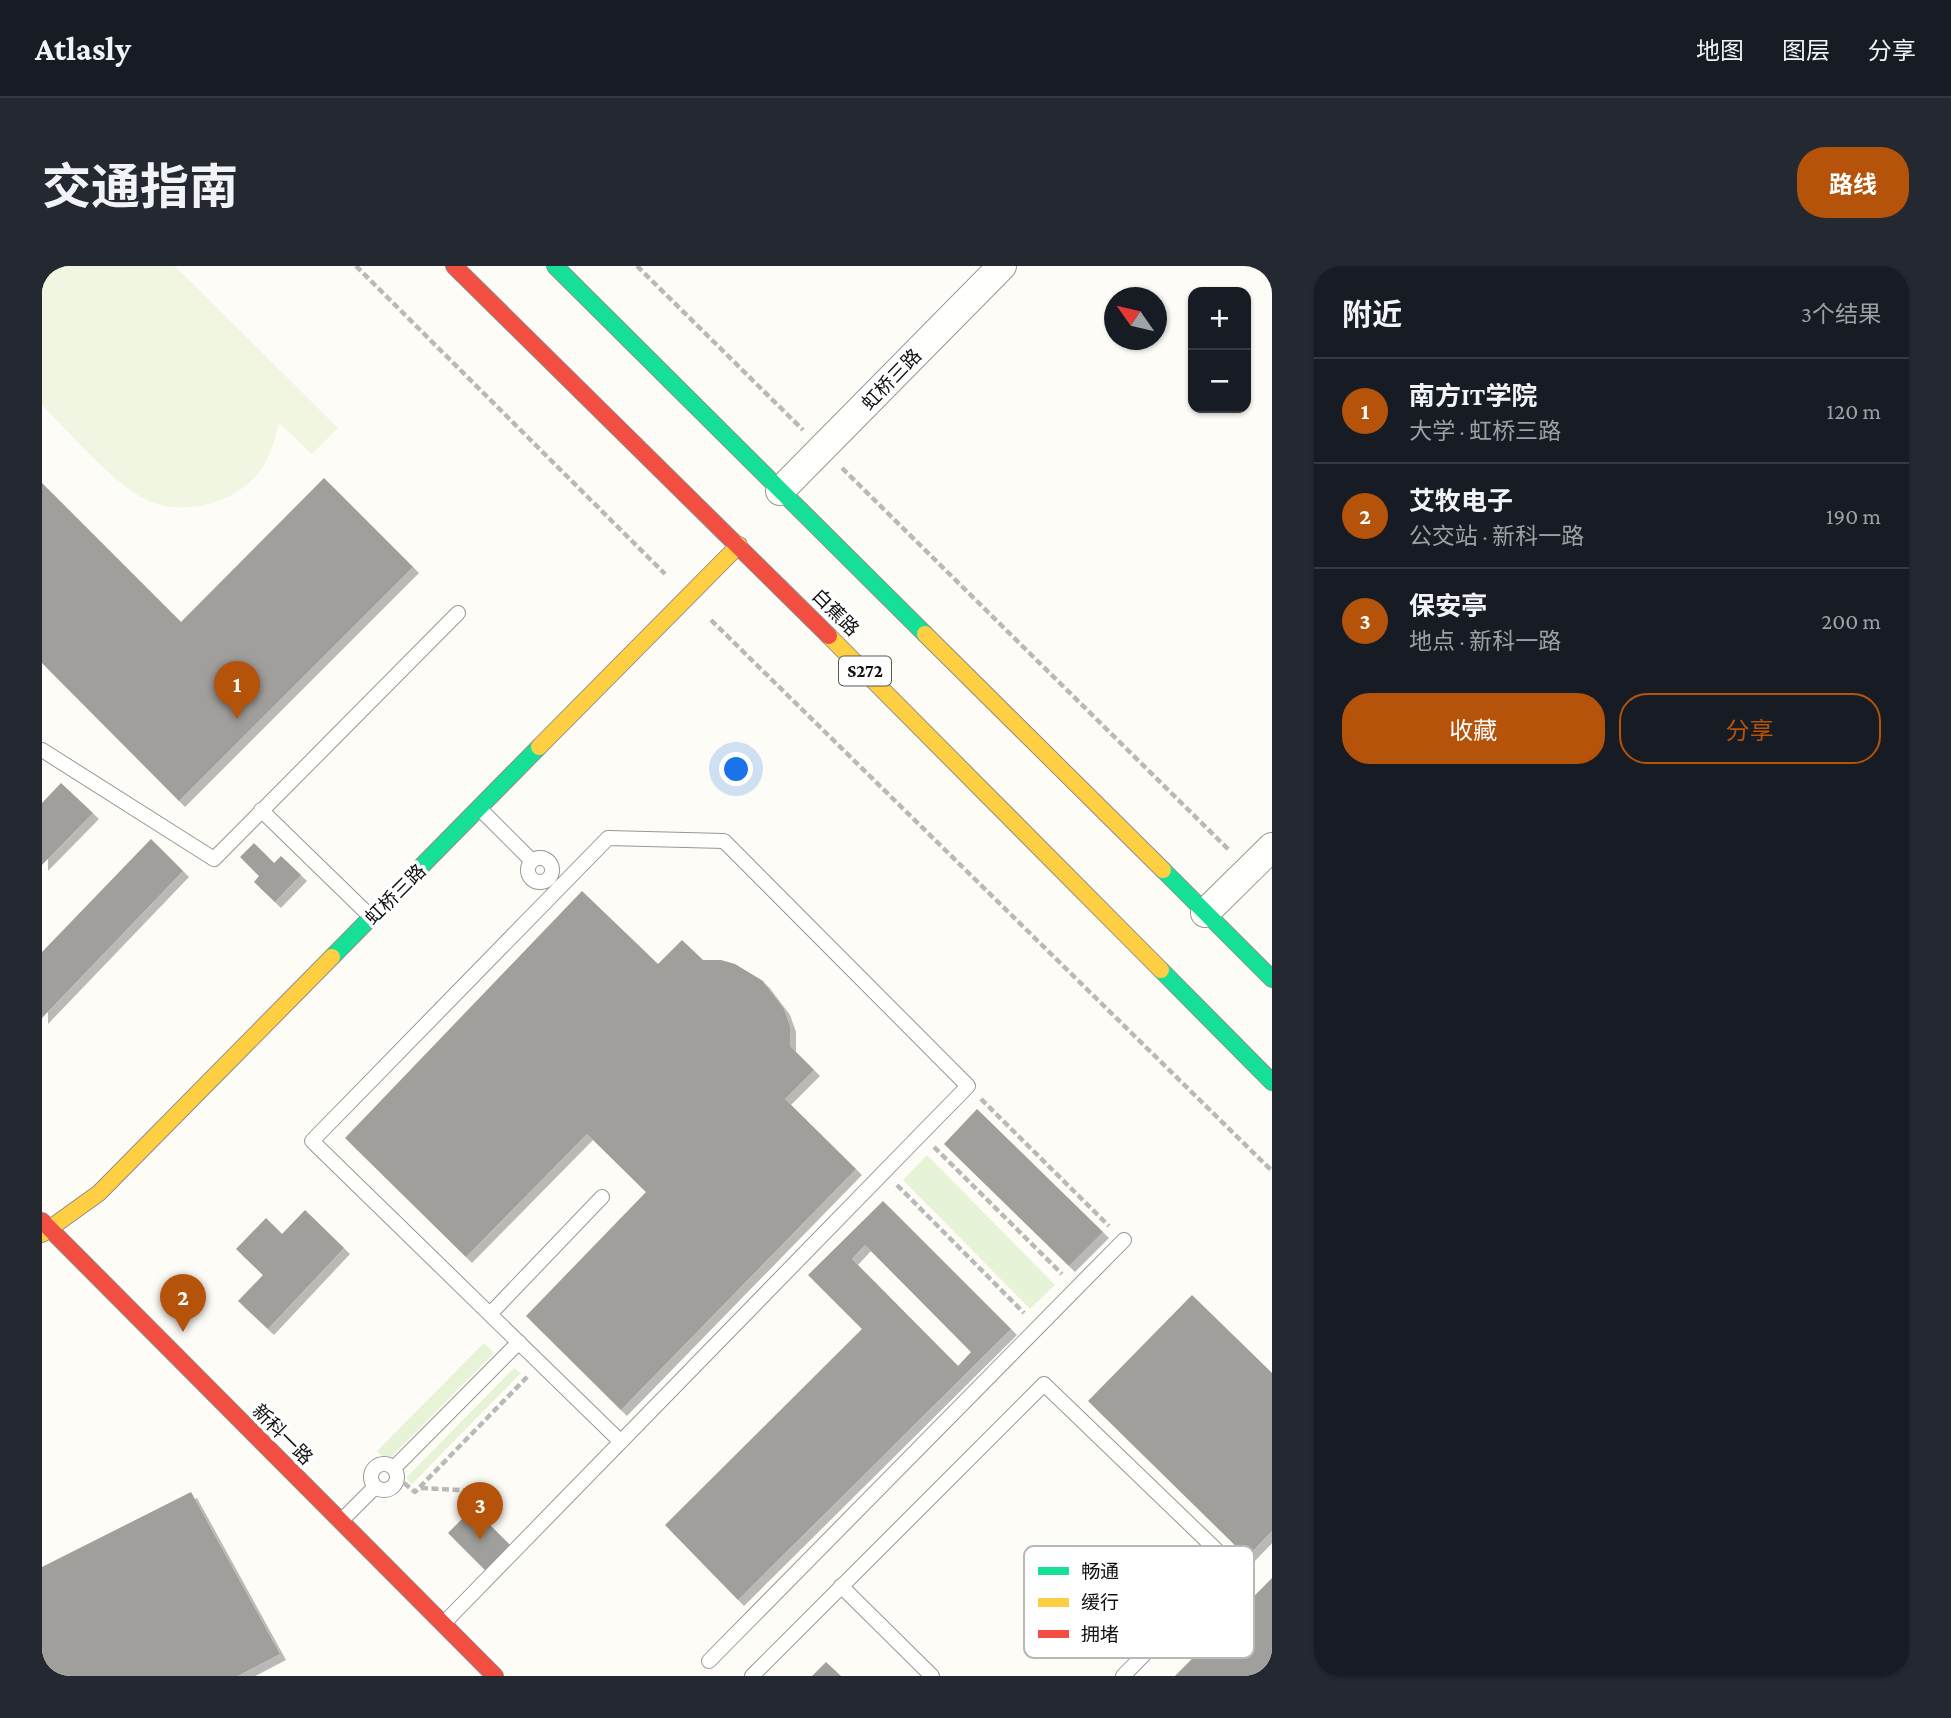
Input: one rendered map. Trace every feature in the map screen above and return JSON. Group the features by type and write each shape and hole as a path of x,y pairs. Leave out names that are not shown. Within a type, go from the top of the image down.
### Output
{"main road":[{"name":"白蕉路","path":"454,266 739,545 1272,1082"},
{"path":"555,266 1272,979"},
{"name":"虹桥三路","path":"44,1228 99,1193 739,545"},
{"name":"新科一路","path":"44,1228 495,1676"}],"street":[{"name":"虹桥三路","path":"780,491 1002,266"},
{"path":"1205,912 1272,847"}],"lane":[{"path":"42,750 214,859 458,612"},
{"path":"479,808 532,861 528,868 532,879 554,883"},
{"path":"261,810 371,917"},
{"path":"443,1624 621,1442 968,1086 724,841 608,838 554,883 312,1141 621,1442"},
{"path":"490,1314 602,1197"},
{"path":"709,1661 1124,1240"},
{"path":"341,1521 373,1488 371,1475 375,1468 386,1464 394,1468 519,1342"},
{"path":"752,1676 1044,1384 1212,1546"},
{"path":"841,1586 932,1676"},
{"path":"1123,1676 1141,1658"}],"path":[{"path":"356,266 688,597 1272,1171"},
{"path":"637,266 1249,870"},
{"path":"968,1086 1124,1240"},
{"path":"921,1134 1077,1288"},
{"path":"884,1172 1038,1327"},
{"path":"373,1488 385,1503 405,1483 415,1492 540,1364"},
{"path":"420,1488 478,1492"}],"green space":[{"path":"42,266 175,266 338,428 312,454 279,423 273,445 260,471 230,496 215,502 182,508 150,502 123,485 42,405"},
{"path":"927,1155 1055,1285 1030,1309 903,1180"},
{"path":"484,1343 494,1353 387,1461 377,1451"},
{"path":"514,1368 521,1373 412,1484 406,1478"}],"building":[{"path":"324,478 413,567 179,801 42,663 42,483 181,622"},
{"path":"61,783 93,813 42,865 42,803"},
{"path":"151,839 183,871 42,1018 42,952"},
{"path":"254,843 274,863 281,856 301,875 275,902 254,882 259,876 240,857"},
{"path":"582,891 658,964 682,940 703,960 721,960 735,964 763,981 784,1009 790,1026 790,1046 814,1070 785,1099 856,1169 621,1410 526,1316 646,1192 587,1134 466,1257 345,1138"},
{"path":"977,1109 1103,1232 1069,1266 944,1144"},
{"path":"883,1201 1011,1329 738,1600 665,1525 862,1329 808,1275","holes":["865,1245 971,1352 958,1366 852,1259"]},
{"path":"305,1210 344,1248 268,1329 238,1301 263,1275 236,1249 266,1218 282,1234"},
{"path":"1192,1295 1272,1373 1272,1531 1254,1550 1254,1546 1236,1546 1088,1401"},
{"path":"191,1492 280,1654 238,1676 42,1676 42,1567"},
{"path":"473,1508 513,1548 488,1573 448,1533"},
{"path":"1272,1578 1272,1676 1175,1676 1193,1658 1254,1658 1254,1596"},
{"path":"826,1662 841,1676 812,1676"}],"traffic: fast":[{"path":"555,266 925,634"},
{"path":"332,957 539,747"},
{"path":"1163,870 1272,979"},
{"path":"1161,970 1272,1082"}],"traffic: slow":[{"path":"539,747 739,545"},
{"path":"925,634 1163,870"},
{"path":"829,636 1161,970"},
{"path":"42,1234 99,1193 332,957"}],"traffic: jam":[{"path":"454,266 829,636"},
{"path":"42,1221 495,1676"}],"place":[{"name":"南方IT学院","path":"237,719"},
{"name":"艾牧电子","path":"183,1332"},
{"name":"保安亭","path":"480,1540"}]}
